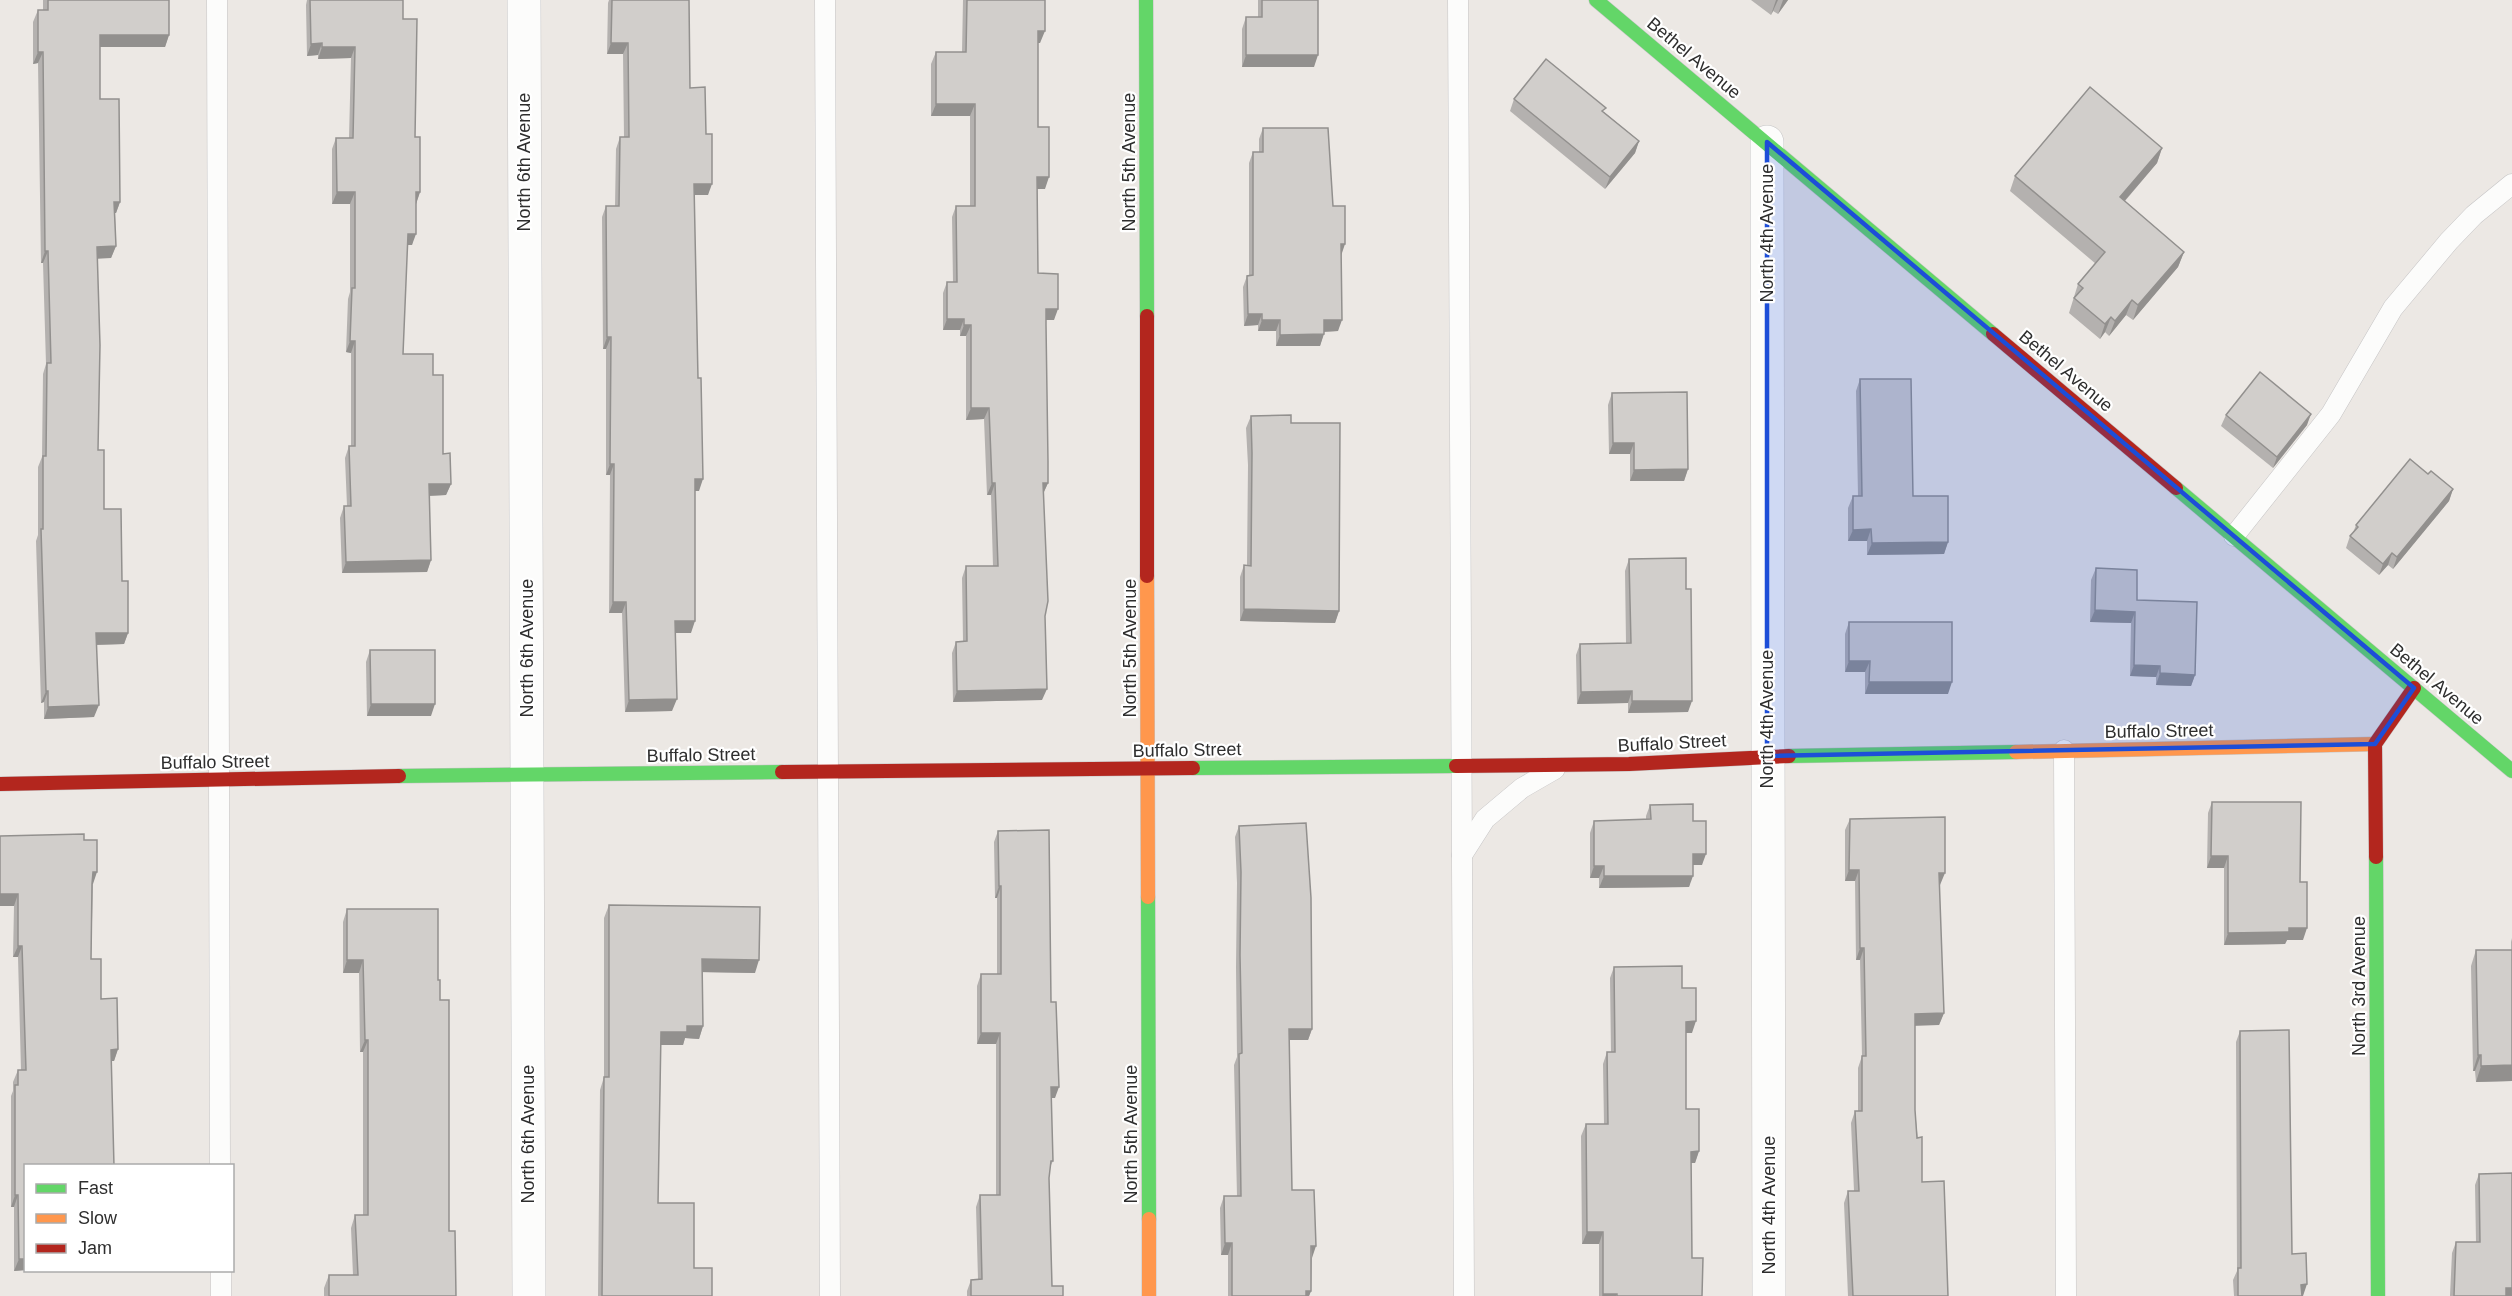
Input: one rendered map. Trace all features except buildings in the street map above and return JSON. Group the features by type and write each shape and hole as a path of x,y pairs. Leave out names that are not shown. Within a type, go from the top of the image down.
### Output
{"street":[{"name":"North 6th Avenue","path":"524,0 529,1296"},
{"name":"North 5th Avenue","path":"1146,0 1149,1296"},
{"name":"Bethel Avenue","path":"1596,0 2512,771"},
{"name":"North 4th Avenue","path":"1767,142 1769,1296"},
{"path":"2375,744 2414,688"},
{"name":"Buffalo Street","path":"0,784 527,774 1629,764 1767,756 2375,744"},
{"name":"North 3rd Avenue","path":"2375,744 2378,1296"}],"lane":[{"path":"217,0 220,1164"},
{"path":"825,0 830,1296"},
{"path":"1458,0 1464,1296"},
{"path":"2234,536 2331,414 2393,308 2449,241 2474,215 2512,184"},
{"path":"2064,750 2066,1296"},
{"path":"1462,855 1485,819 1522,788 1561,765"},
{"path":"221,1272 221,1296"}],"highlighted area":[{"path":"1767,142 2414,688 2375,744 1767,756"}],"traffic: fast":[{"path":"1146,0 1147,316"},
{"path":"1596,0 1993,334"},
{"path":"2176,488 2512,771"},
{"path":"1789,756 2016,752"},
{"path":"1193,768 1456,766"},
{"path":"399,776 782,772"},
{"path":"2376,857 2378,1296"},
{"path":"1148,897 1149,1219"}],"traffic: slow":[{"path":"1147,576 1148,897"},
{"path":"2016,752 2375,744"},
{"path":"1149,1219 1149,1296"}],"traffic: jam":[{"path":"1147,316 1147,576"},
{"path":"1993,334 2176,488"},
{"path":"2376,857 2375,744 2414,688"},
{"path":"1456,766 1629,764 1789,756"},
{"path":"782,772 1193,768"},
{"path":"0,784 399,776"}]}
